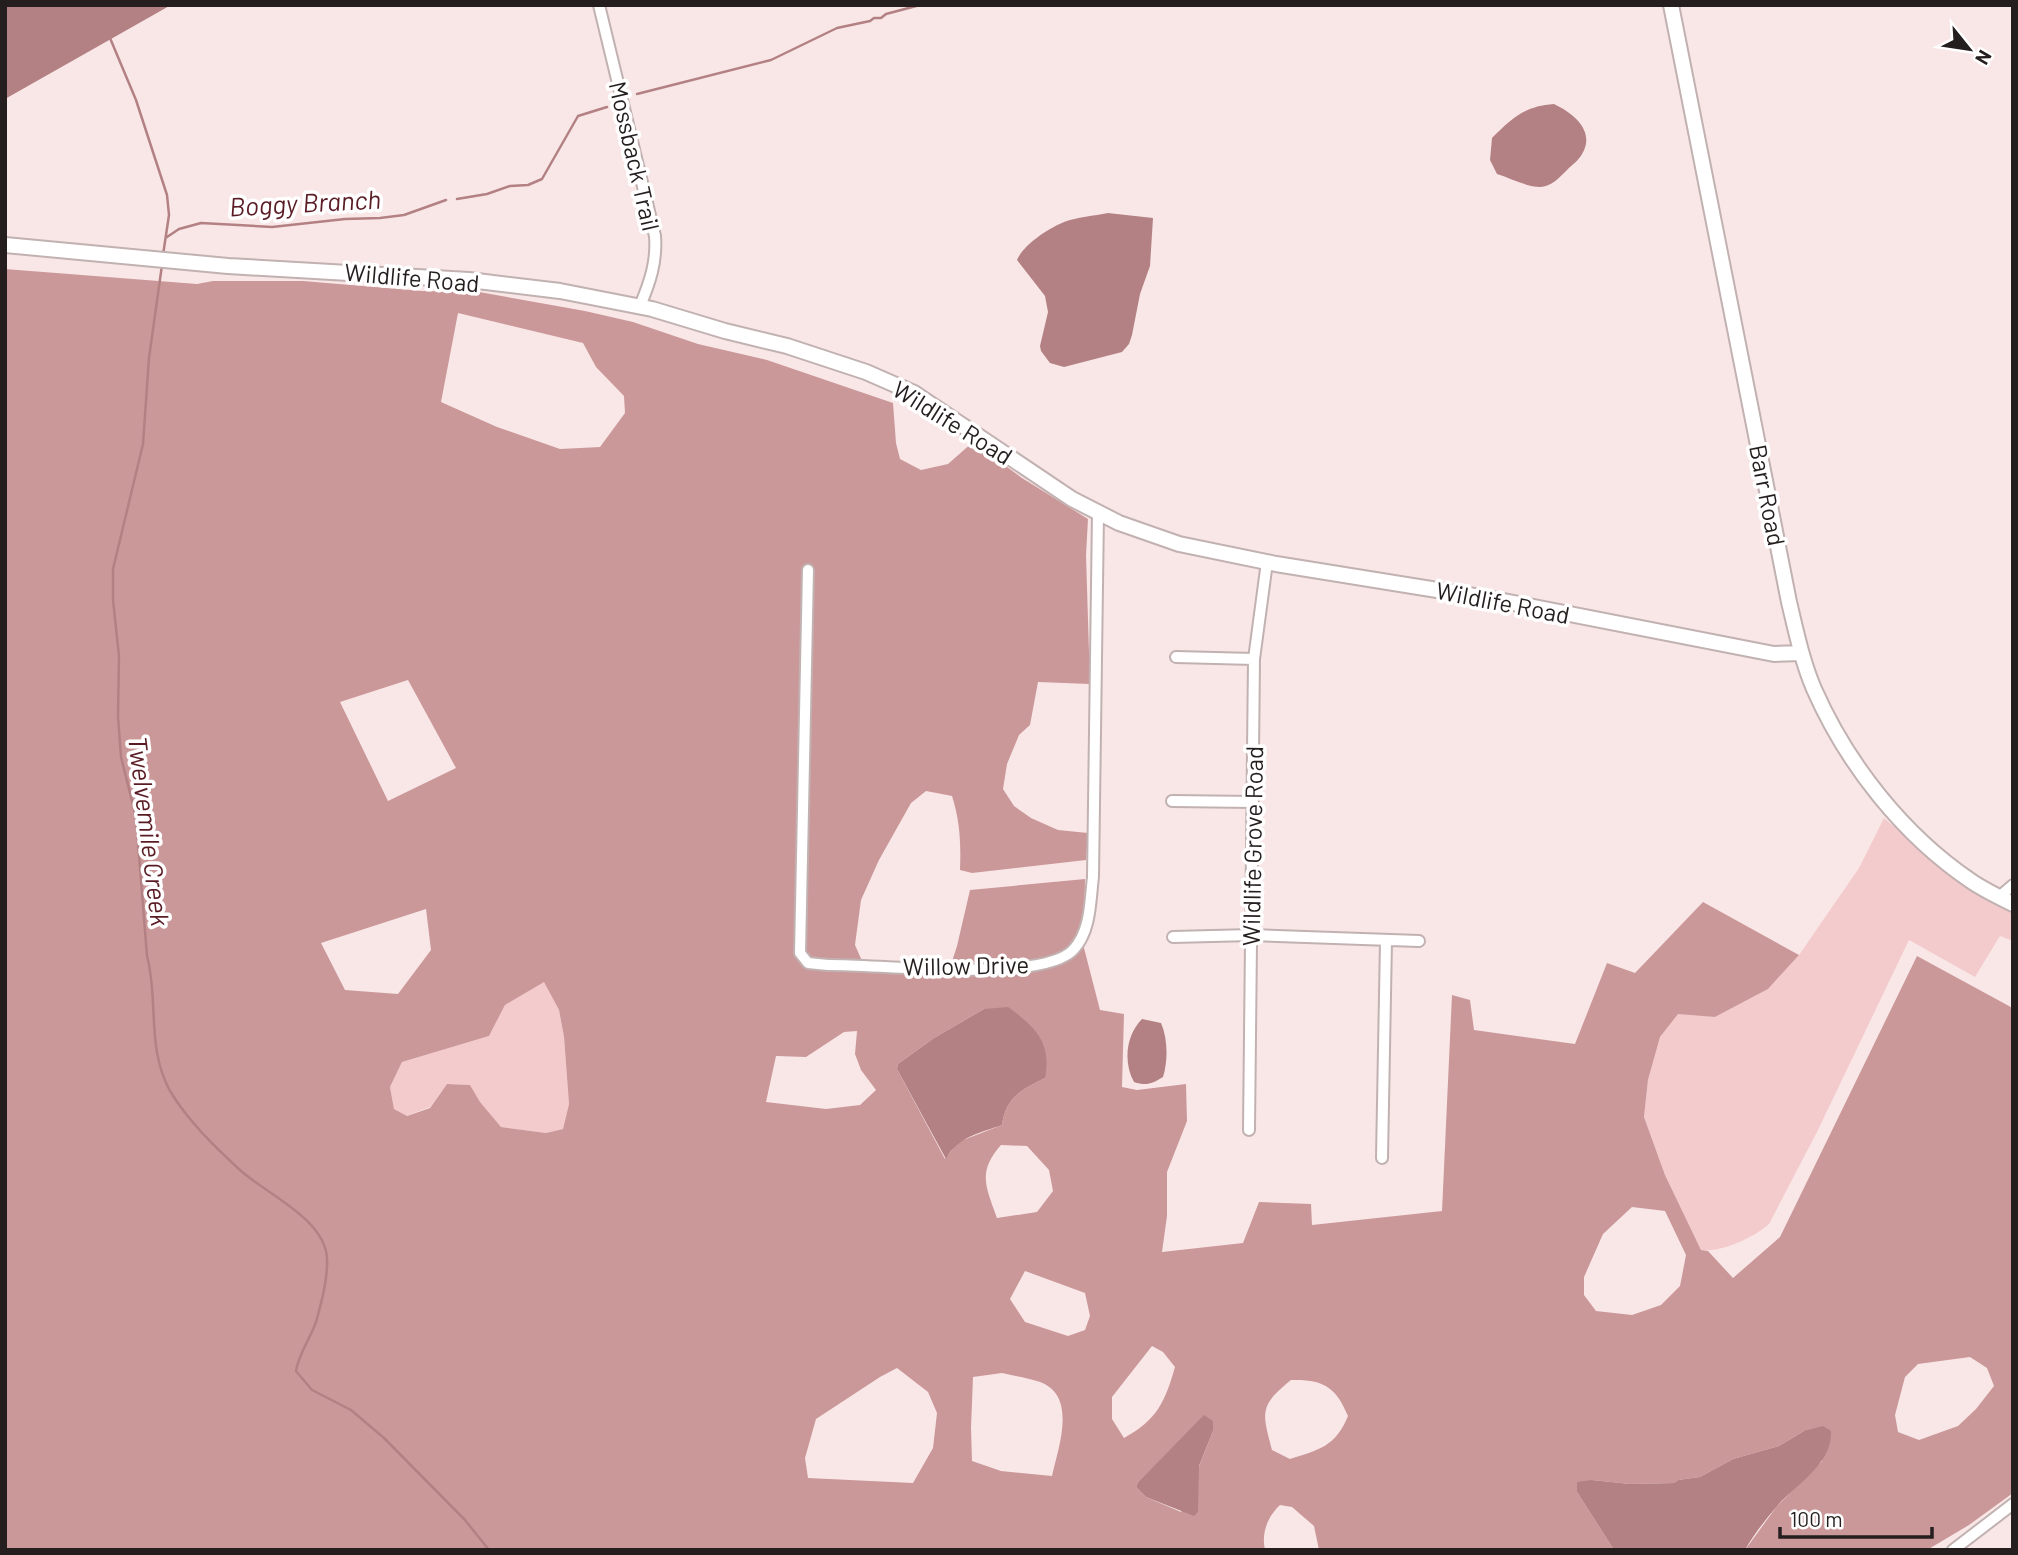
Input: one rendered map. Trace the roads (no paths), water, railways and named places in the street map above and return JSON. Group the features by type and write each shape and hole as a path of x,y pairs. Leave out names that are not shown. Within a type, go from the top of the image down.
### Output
{"street":[{"name":"Mossback Trail","path":"599,5 655,236 654,268 640,306"},
{"name":"Barr Road","path":"1671,5 1789,602 1801,653 1813,688 1860,769 1887,806 1914,834 1956,870 2013,904"},
{"name":"Wildlife Road","path":"5,244 146,259 469,280 560,291 640,306 787,346 866,372 914,393 1045,482 1098,513 1179,544 1267,562 1493,599 1774,654 1801,653"},
{"name":"Willow Drive","path":"808,570 800,953 808,963 828,965 984,970 1038,965 1059,960 1075,948 1085,929 1090,909 1093,877 1098,513"},
{"name":"Wildlife Grove Road","path":"1249,1130 1254,659 1267,562"},
{"path":"1176,657 1254,659"},
{"path":"1172,801 1253,802"},
{"path":"1999,897 2013,885"},
{"path":"1173,937 1252,935 1386,942 1419,941"},
{"path":"1382,1158 1386,942"},
{"path":"1953,1550 2013,1504"}],"waterway":[{"name":"Boggy Branch","path":"637,94 771,60 837,28 881,18 886,14 920,5"},
{"name":"Twelvemile Creek","path":"110,38 136,100 167,195 169,215 163,255"},
{"name":"Boggy Branch","path":"457,199 487,194 510,186 528,185 542,179 578,116 607,107"},
{"name":"Boggy Branch","path":"167,237 179,229 201,223 272,227 380,218 404,215 446,200"},
{"name":"Twelvemile Creek","path":"162,265 149,358 143,444 113,569 113,600 119,656 118,717 121,757 136,817 158,1058 170,1091 193,1123 240,1170 306,1220 324,1245 327,1267 322,1299 316,1322 296,1371 312,1390 351,1410 384,1438 465,1520 489,1550"}]}
